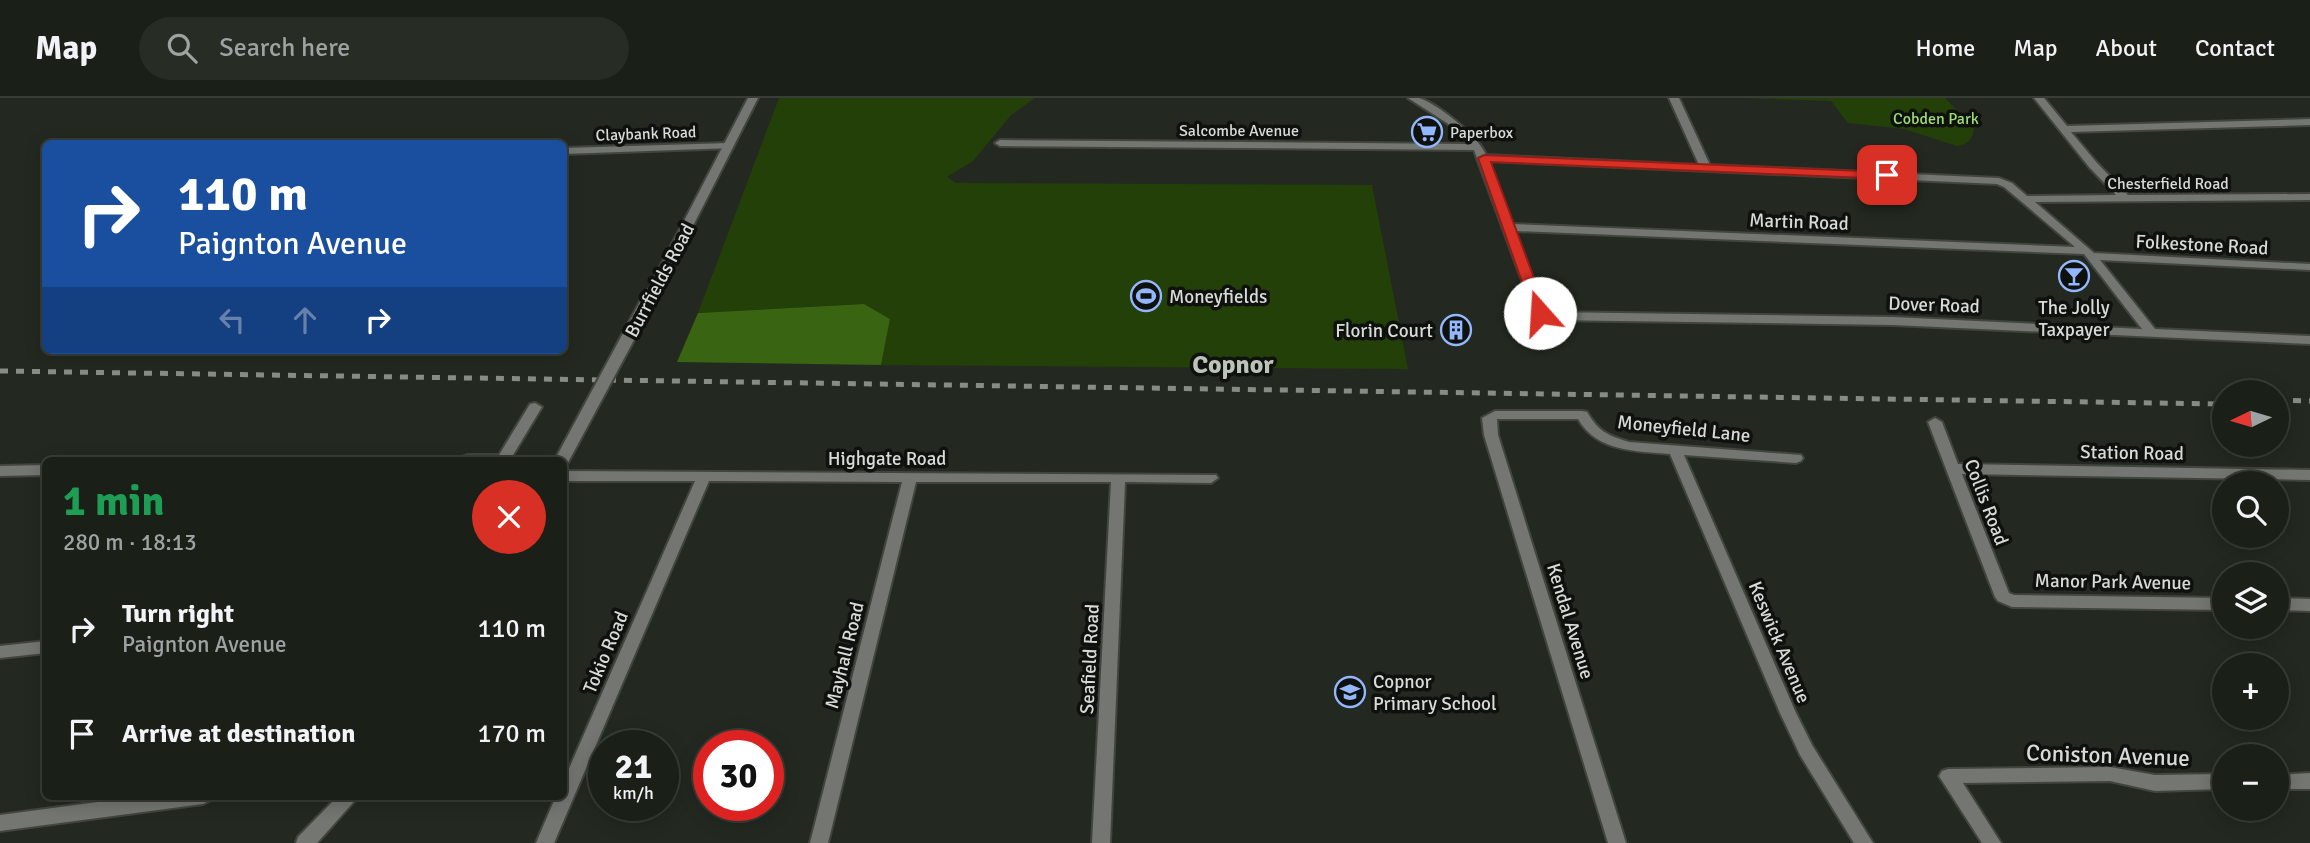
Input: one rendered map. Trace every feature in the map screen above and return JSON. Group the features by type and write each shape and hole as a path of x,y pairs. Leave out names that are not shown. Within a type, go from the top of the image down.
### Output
{"street":[{"name":"Burrfields Road","path":"564,457 753,98"},
{"path":"1412,98 1450,121 1478,147 1510,227"},
{"path":"1674,98 1706,168"},
{"path":"2039,98 2092,165 2126,199"},
{"path":"2064,129 2310,122"},
{"name":"Salcombe Avenue","path":"1000,143 1478,147"},
{"name":"Claybank Road","path":"567,151 729,146"},
{"path":"1484,158 1991,180 2008,185 2090,254 2151,332"},
{"name":"Chesterfield Road","path":"2026,199 2310,197"},
{"name":"Martin Road","path":"1510,227 2090,254"},
{"name":"Dover Road","path":"1510,227 1540,313 1555,318 1881,321 2310,340"},
{"name":"Folkestone Road","path":"2090,254 2310,267"},
{"path":"505,457 535,407"},
{"name":"Moneyfield Lane","path":"1495,415 1582,415 1589,428 1612,443 1796,458"},
{"name":"Kendal Avenue","path":"1495,415 1489,418 1488,423 1617,843"},
{"name":"Collis Road","path":"1935,422 2003,597"},
{"name":"Keswick Avenue","path":"1675,449 1788,713 1806,750 1864,843"},
{"name":"Station Road","path":"1954,469 2310,475"},
{"path":"0,471 42,470"},
{"name":"Highgate Road","path":"567,476 1211,478"},
{"name":"Tokio Road","path":"567,792 704,477"},
{"name":"Mayhall Road","path":"819,843 910,478"},
{"name":"Seafield Road","path":"1101,843 1118,478"},
{"name":"Manor Park Avenue","path":"2003,597 2012,601 2212,604"},
{"path":"2289,604 2310,605"},
{"path":"0,652 42,647"},
{"name":"Coniston Avenue","path":"1992,843 1948,776 2110,775 2155,783 2212,782"},
{"path":"2289,782 2310,781"},
{"path":"0,823 173,800"},
{"path":"305,843 343,800"},
{"name":"Tokio Road","path":"545,843 564,800"}],"green space":[{"name":"Moneyfields","path":"779,98 1035,98 1011,115 973,161 947,177 956,183 1372,185 1408,369 881,365 890,319 864,304 698,313"},
{"name":"Cobden Park","path":"1745,98 1945,98 1974,128 1969,140 1957,146 1904,129 1848,123 1831,101"},
{"path":"864,304 890,319 881,365 677,362 698,313"}],"railway":[{"path":"0,371 2212,404"},
{"path":"2289,400 2310,401"}],"place":[{"name":"Paperbox","path":"1427,132"},
{"name":"The Jolly Taxpayer","path":"2074,276"},
{"name":"Moneyfields","path":"1146,296"},
{"name":"Florin Court","path":"1456,330"},
{"name":"Copnor Primary School","path":"1350,692"}],"district":[{"name":"Copnor","path":"1233,364"}],"route":[{"path":"1540,313 1484,158 1887,175"}]}
